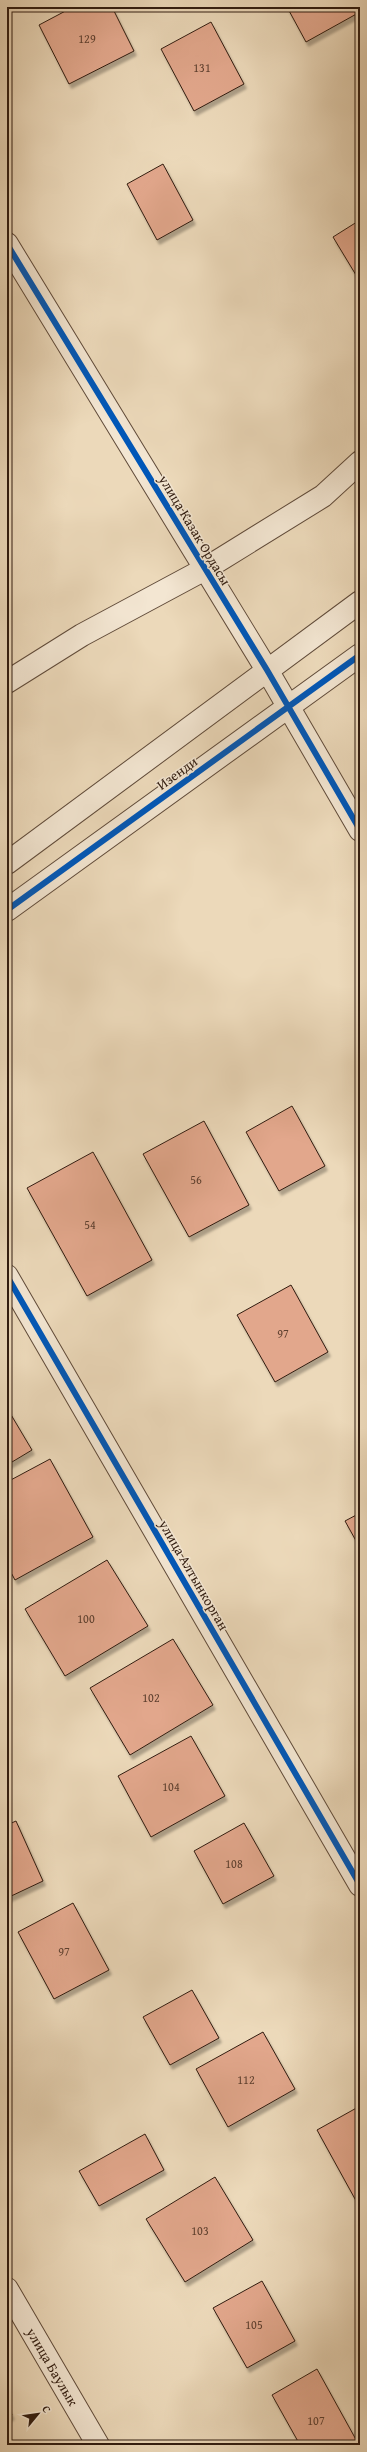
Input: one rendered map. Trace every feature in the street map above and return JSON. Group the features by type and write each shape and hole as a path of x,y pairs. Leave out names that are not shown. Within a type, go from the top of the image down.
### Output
{"street":[{"name":"улица Казак Ордасы","path":"7,244 267,670 360,830"},
{"path":"7,682 82,635 205,569 323,496 360,462"},
{"name":"Изенди","path":"7,863 360,602"},
{"name":"Изенди","path":"7,910 289,708 360,655"},
{"name":"улица Алтынкорган","path":"7,1276 360,1885"},
{"name":"улица Баулык","path":"7,2289 98,2445"}],"building":[{"path":"73,7 112,7 134,51 69,84 39,25"},
{"path":"287,7 360,7 360,12 306,42"},
{"path":"211,22 244,84 194,111 161,49"},
{"path":"360,45 360,55 356,47"},
{"path":"163,164 193,220 157,240 127,184"},
{"path":"360,220 360,279 359,280 333,237"},
{"path":"292,1106 325,1166 279,1191 246,1132"},
{"path":"204,1121 249,1205 189,1237 143,1154"},
{"path":"93,1152 152,1260 87,1296 27,1188"},
{"path":"291,1285 328,1352 275,1382 237,1315"},
{"path":"7,1408 32,1450 7,1465"},
{"path":"50,1459 93,1537 15,1580 7,1565 7,1482"},
{"path":"360,1513 360,1548 345,1521"},
{"path":"107,1560 148,1626 65,1676 25,1609"},
{"path":"173,1639 213,1705 130,1755 90,1688"},
{"path":"191,1736 225,1796 151,1837 118,1776"},
{"path":"16,1821 43,1881 7,1898 7,1825"},
{"path":"244,1823 274,1876 223,1904 194,1851"},
{"path":"73,1903 109,1970 54,1999 18,1932"},
{"path":"192,1990 219,2038 170,2065 143,2017"},
{"path":"263,2032 295,2089 228,2127 196,2069"},
{"path":"360,2106 360,2208 317,2130"},
{"path":"145,2134 164,2170 99,2206 79,2171"},
{"path":"215,2177 253,2240 185,2282 146,2219"},
{"path":"262,2281 295,2341 247,2368 213,2308"},
{"path":"317,2369 359,2445 300,2445 272,2395"},
{"path":"7,2406 12,2415 7,2418"}],"cycle path":[{"path":"7,244 267,670 360,830"},
{"path":"7,910 360,655"},
{"path":"7,1276 360,1885"}]}
